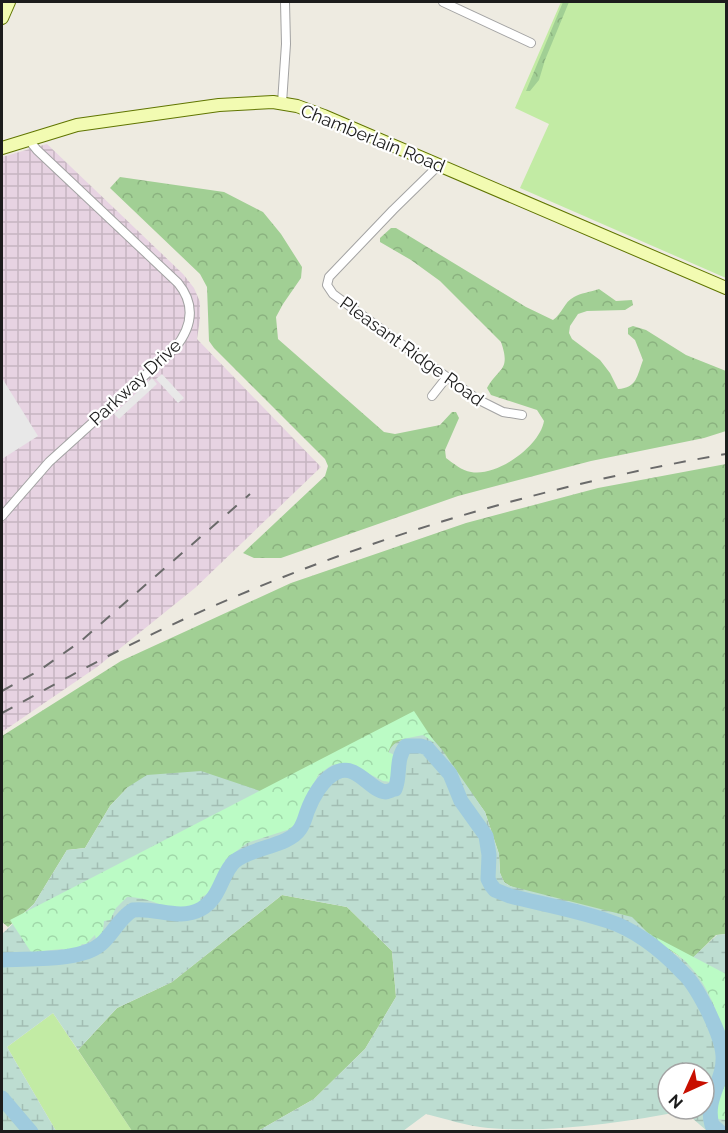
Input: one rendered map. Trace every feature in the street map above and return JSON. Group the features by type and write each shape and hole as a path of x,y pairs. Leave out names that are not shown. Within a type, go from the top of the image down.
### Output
{"street":[{"path":"2,18 9,2"},
{"path":"282,103 286,44 285,2"},
{"path":"443,2 531,43"},
{"name":"Chamberlain Road","path":"2,148 63,128 133,115 240,103 282,103 324,116 726,288"},
{"name":"Parkway Drive","path":"2,516 49,462 175,348 184,335 190,319 189,303 178,283 28,139"},
{"name":"Pleasant Ridge Road","path":"439,165 329,276 327,285 333,294 490,407 522,415"},
{"path":"432,396 447,377"}],"shaded area":[{"path":"47,144 183,274 194,288 200,302 197,339 321,467 195,588 97,667 2,732 2,157"},
{"path":"162,374 184,398 178,403 156,379"},
{"path":"2,378 38,436 2,459"},
{"path":"152,378 157,384 119,419 114,414"}],"green space":[{"path":"561,2 726,2 726,278 520,188 549,124 515,108"},
{"path":"563,2 569,2 539,80 530,91 526,91"},
{"path":"120,177 224,192 263,212 281,234 302,267 301,278 276,317 278,339 384,432 395,434 440,425 452,412 456,412 459,418 445,450 446,458 464,470 481,472 493,470 516,458 535,440 544,421 537,410 491,395 487,388 504,364 505,358 501,342 440,281 411,260 380,242 380,238 391,228 396,228 526,307 553,320 571,299 579,294 599,289 616,301 632,300 633,305 625,310 587,311 578,314 570,326 569,333 572,339 600,360 618,389 633,384 643,360 635,340 628,334 628,328 633,326 646,330 686,355 726,371 726,431 704,438 591,461 458,496 281,558 254,558 243,553 325,476 328,466 325,459 214,348 209,341 207,287 200,274 110,188"},
{"path":"726,464 726,934 716,935 689,962 658,943 504,882 500,873 499,854 485,812 431,737 385,779 266,793 128,787 110,806 85,848 67,850 34,904 8,927 2,922 2,736 121,661 291,583 466,523 598,488"},
{"path":"414,711 435,743 423,735 393,741 388,752 397,756 394,779 391,782 383,781 348,763 332,765 319,774 307,795 296,823 290,829 247,843 225,860 209,893 200,898 203,911 184,911 127,897 116,908 110,920 104,921 99,938 96,939 95,935 77,950 69,951 62,949 31,952 10,920"},
{"path":"420,734 431,737 443,751 485,812 499,854 500,873 504,882 510,886 632,917 658,943 688,962 717,935 726,934 726,1131 707,1131 696,1121 716,1121 716,1061 656,1061 656,1116 562,1128 512,1129 464,1124 426,1114 403,1131 258,1131 314,1099 365,1049 396,997 392,951 347,907 282,895 172,982 117,1008 78,1050 53,1013 7,1047 56,1131 2,1132 2,934 34,904 67,850 85,848 110,806 128,787 147,775 201,771 266,793 331,760 384,779 388,753 395,743"},
{"path":"282,895 347,907 392,951 396,997 365,1049 314,1099 258,1131 132,1131 78,1050 117,1008 172,982"},
{"path":"644,931 726,974 726,1040 714,1005 695,972 678,955 651,939"},
{"path":"53,1013 132,1131 56,1131 7,1047"},
{"path":"726,1072 726,1120 718,1119 716,1103"}],"waterway":[{"path":"2,960 68,956 92,950 101,944 133,910 184,914 201,909 213,899 230,866 235,861 251,852 295,835 315,795 332,775 344,770 351,771 374,787 388,792 395,789 400,756 406,746 421,746 427,748 450,774 461,801 486,836 489,855 488,879 495,890 618,925 639,936 658,950 691,981 708,1011 722,1049 723,1064 712,1098 710,1115 712,1125 720,1132"},
{"path":"2,1098 31,1132"}],"railway":[{"path":"2,713 124,648 212,607 355,550 502,504 651,468 726,454"},
{"path":"2,691 40,670 81,641 250,494"}]}
